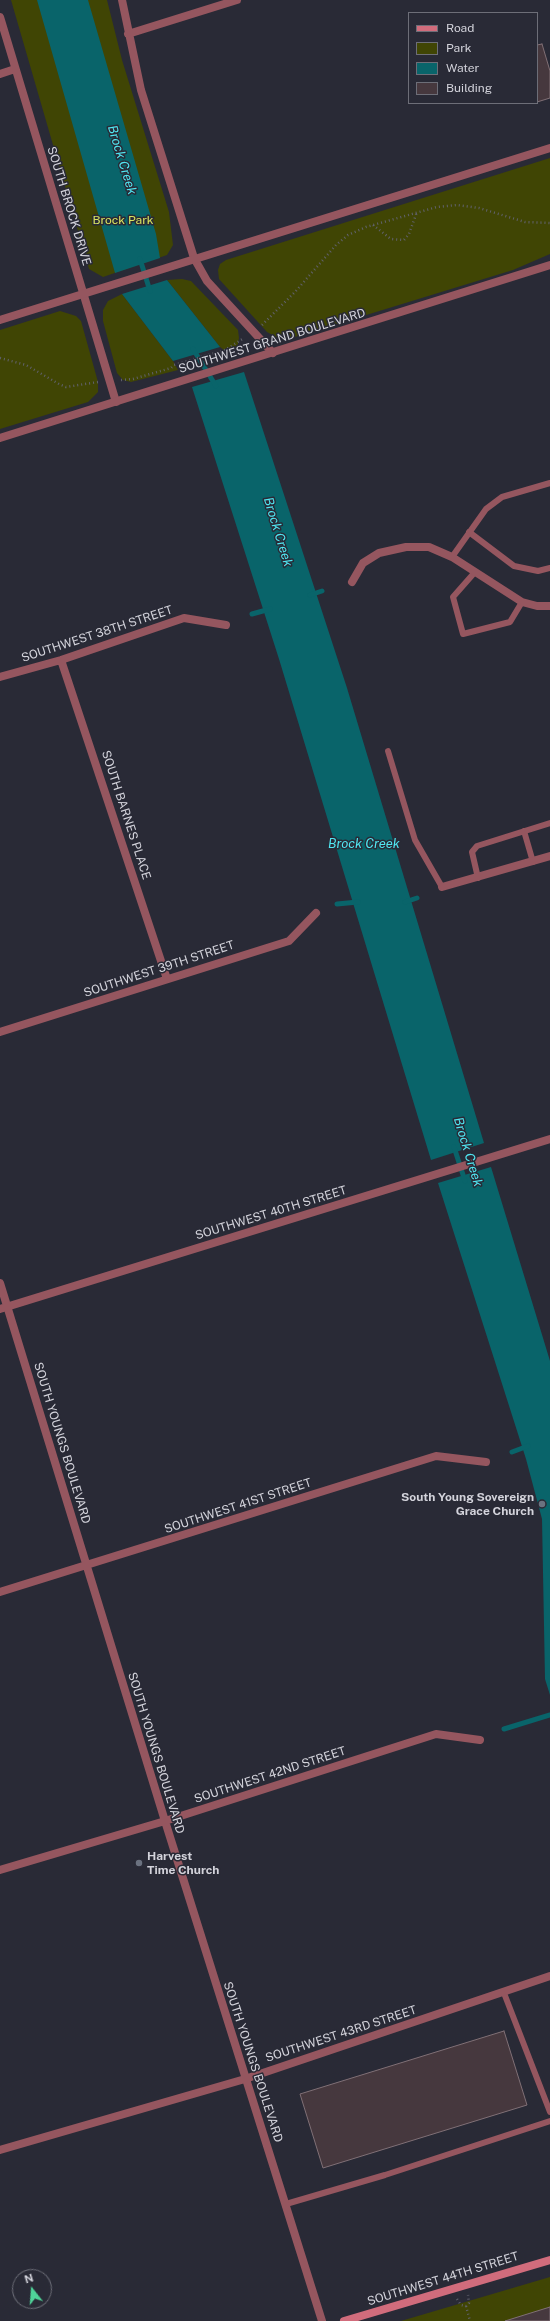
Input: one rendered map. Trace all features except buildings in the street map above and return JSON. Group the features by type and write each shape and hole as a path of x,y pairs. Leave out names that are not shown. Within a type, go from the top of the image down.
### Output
{"main road":[{"name":"SOUTHWEST 44TH STREET","path":"344,2321 550,2260"}],"street":[{"path":"122,0 141,90 194,258 207,281 253,333 273,353"},
{"path":"128,34 237,0"},
{"name":"SOUTH BROCK DRIVE","path":"0,17 82,294 116,402"},
{"path":"0,74 15,69"},
{"path":"0,320 194,258 550,148"},
{"name":"SOUTHWEST GRAND BOULEVARD","path":"0,438 184,380 240,364 550,265"},
{"path":"352,582 363,563 379,553 406,547 430,547 452,556 522,602 537,606 550,606"},
{"name":"SOUTHWEST 38TH STREET","path":"0,677 61,660 184,618 226,625"},
{"name":"SOUTH BARNES PLACE","path":"61,660 167,979"},
{"path":"442,887 478,878 550,856"},
{"name":"SOUTHWEST 39TH STREET","path":"0,1032 289,941 316,913"},
{"name":"SOUTHWEST 40TH STREET","path":"4,1308 550,1139"},
{"name":"SOUTH YOUNGS BOULEVARD","path":"0,1283 4,1308 87,1566 245,2079 322,2321"},
{"name":"SOUTHWEST 41ST STREET","path":"0,1592 436,1456 486,1462"},
{"name":"SOUTHWEST 42ND STREET","path":"0,1870 165,1821 436,1734 480,1740"},
{"name":"SOUTHWEST 43RD STREET","path":"0,2150 245,2079 504,1993 550,1976"}],"lane":[{"path":"452,556 486,509 502,497 550,483"},
{"path":"469,532 514,566 538,571 550,568"},
{"path":"475,572 454,597 463,634 510,622 522,602"},
{"path":"388,752 415,840 442,887"},
{"path":"478,878 472,852 476,846 550,823"},
{"path":"524,831 533,862"},
{"path":"504,1993 550,2112"},
{"path":"286,2204 385,2175 550,2121"}],"path":[{"path":"0,358 26,365 66,387 133,379 225,350 253,333 295,292 336,245 348,235 373,225 418,212 447,206 468,206 525,222 550,223"},
{"path":"373,225 391,239 404,240 409,234 418,212"},
{"path":"466,2306 470,2321"}],"green space":[{"name":"Brock Park","path":"11,0 107,0 122,60 169,212 173,245 167,255 103,277 89,269"},
{"path":"550,158 550,254 513,270 288,339 278,338 267,332 219,279 218,270 220,264 226,260"},
{"path":"182,279 191,281 238,330 239,338 237,349 228,353 220,347 167,280"},
{"path":"122,294 173,361 178,370 131,382 123,380 117,373 103,321 103,310 108,301"},
{"path":"60,311 76,316 81,321 98,382 98,392 88,402 0,429 0,330"},
{"path":"550,2277 550,2321 401,2321"}],"water":[{"name":"Brock Creek","path":"37,0 88,0 156,234 160,258 115,273"},
{"path":"167,280 220,347 173,361 122,294"},
{"name":"Brock Creek","path":"244,372 347,688 484,1143 431,1160 279,659 192,387"},
{"name":"Brock Creek","path":"491,1167 550,1361 550,1695 545,1679 542,1519 526,1459 438,1183"}],"waterway":[{"name":"Brock Creek","path":"140,259 150,291"},
{"name":"Brock Creek","path":"193,349 216,386"},
{"path":"310,595 322,591"},
{"path":"252,614 270,609"},
{"path":"405,902 417,898"},
{"path":"337,904 358,902"},
{"name":"Brock Creek","path":"454,1147 465,1181"},
{"path":"512,1452 528,1446"},
{"path":"504,1729 550,1715"}],"place":[{"name":"South Young Sovereign Grace Church","path":"542,1504"},
{"name":"Harvest Time Church","path":"139,1863"}]}
